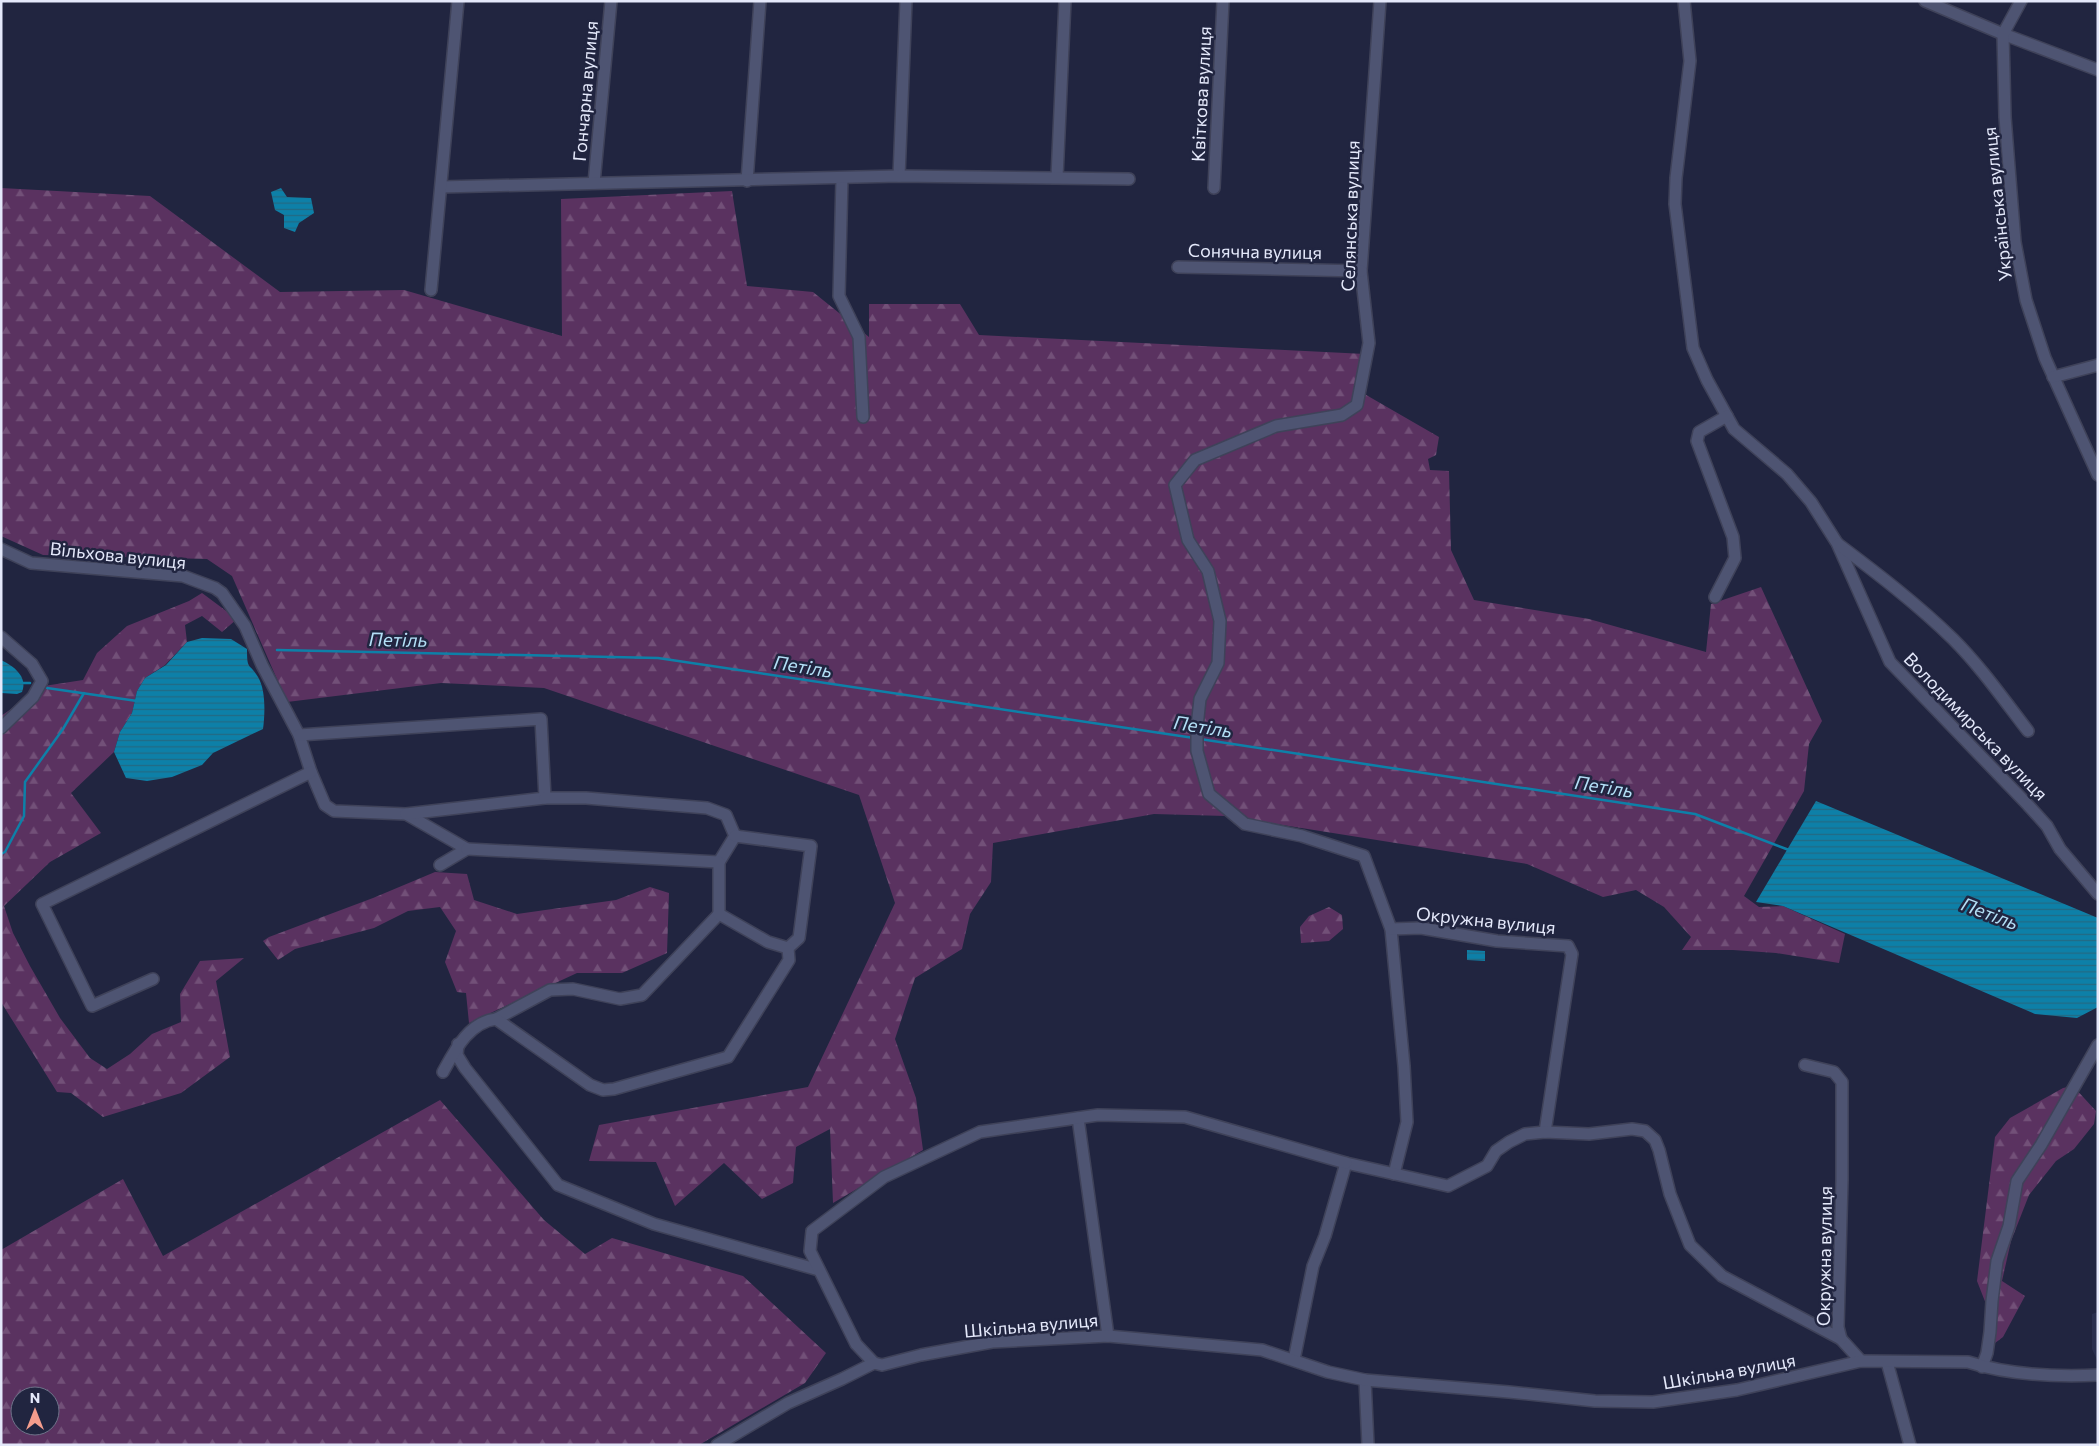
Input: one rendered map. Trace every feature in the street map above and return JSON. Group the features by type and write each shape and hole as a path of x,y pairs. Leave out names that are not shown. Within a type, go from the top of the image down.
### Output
{"street":[{"path":"431,290 458,1"},
{"name":"Гончарна вулиця","path":"594,183 611,1"},
{"path":"748,181 760,1"},
{"path":"899,176 906,1"},
{"path":"1057,177 1065,1"},
{"name":"Квіткова вулиця","path":"1214,188 1223,1"},
{"name":"Селянська вулиця","path":"1245,824 1209,794 1197,751 1200,699 1218,663 1220,621 1208,571 1188,540 1175,485 1195,460 1276,426 1342,415 1357,405 1369,343 1361,271 1380,1"},
{"name":"Володимирська вулиця","path":"1684,1 1690,62 1676,178 1675,204 1694,348 1707,380 1734,428 1787,474 1811,502 1837,543 1890,662 2047,826 2060,849 2098,894"},
{"path":"1925,1 2003,34 2098,70"},
{"path":"2003,34 2021,1"},
{"name":"Українська вулиця","path":"2003,34 2005,117 2015,242 2026,300 2053,376 2098,475"},
{"path":"441,187 842,179 899,176 1129,179"},
{"path":"842,179 839,296 859,337 863,417"},
{"name":"Сонячна вулиця","path":"1178,267 1361,271"},
{"path":"2053,376 2098,365"},
{"path":"1715,597 1734,558 1733,536 1697,441 1699,432 1727,416"},
{"name":"Володимирська вулиця","path":"1837,543 1897,588 1954,640 1990,681 2028,731"},
{"name":"Вільхова вулиця","path":"1,549 31,563 183,576 215,588 222,593 245,626 262,665 299,735 311,772 326,805 334,811 406,814 545,798 586,798 708,808 726,815 735,836"},
{"path":"1,637 32,664 42,680 33,697 1,728"},
{"path":"299,735 541,719 545,798"},
{"path":"153,979 92,1006 42,904 311,772"},
{"path":"406,814 467,849 719,862"},
{"name":"Окружна вулиця","path":"1245,824 1302,836 1364,856 1391,930 1404,1066 1407,1122 1394,1174"},
{"path":"443,1072 458,1043 485,1020 496,1020 550,990 573,989 620,999 642,995 719,914 719,862 735,836 811,846 799,938 788,948"},
{"path":"440,865 467,849"},
{"path":"719,914 768,942 788,948"},
{"name":"Окружна вулиця","path":"1391,930 1421,928 1497,941 1568,946 1572,954 1545,1132"},
{"path":"496,1020 590,1085 603,1090 614,1089 728,1057 789,960 788,948"},
{"path":"458,1043 457,1055 465,1068 558,1185 654,1224 820,1270"},
{"path":"1982,1367 1987,1353 1990,1332 1997,1261 2009,1226 2017,1181 2055,1121 2098,1045"},
{"name":"Окружна вулиця","path":"1804,1065 1834,1072 1842,1082 1842,1180 1838,1327 1841,1339"},
{"name":"Окружна вулиця","path":"874,1363 856,1344 810,1251 812,1231 884,1177 980,1132 1098,1115 1185,1117 1346,1163 1448,1186 1487,1166 1496,1151 1525,1134 1545,1132 1589,1134 1632,1129 1645,1131 1654,1140 1659,1150 1670,1194 1690,1246 1722,1276 1841,1339"},
{"path":"1078,1118 1108,1336"},
{"path":"1294,1360 1314,1266 1325,1236 1346,1163"},
{"name":"Шкільна вулиця","path":"717,1445 788,1402 874,1363 882,1365 992,1342 1108,1336 1262,1350 1328,1372 1365,1380 1595,1401 1653,1402 1737,1390 1861,1361 1968,1362 1982,1367 2040,1376 2098,1375"},
{"path":"1841,1339 1861,1361"},
{"path":"1887,1362 1910,1445"},
{"path":"1365,1380 1368,1445"}],"shaded area":[{"path":"2098,1312 2098,1362 2092,1349 2092,1314"}],"green space":[{"path":"1,188 150,196 280,292 404,290 562,336 561,199 732,191 747,286 813,292 869,337 869,304 960,304 979,335 1365,354 1361,392 1439,437 1436,455 1428,459 1430,470 1449,471 1451,550 1474,600 1589,619 1706,652 1711,604 1761,587 1822,721 1809,744 1804,791 1744,896 1759,907 1783,906 1845,934 1839,963 1776,953 1733,950 1682,950 1691,937 1664,907 1636,890 1603,897 1527,864 1226,816 1154,814 993,843 991,882 970,914 962,949 915,978 895,1039 916,1098 923,1150 833,1203 830,1129 796,1147 793,1183 762,1199 724,1163 675,1206 656,1162 589,1161 599,1125 808,1087 895,903 859,795 544,688 441,683 287,702 232,576 207,559 43,555 1,536"},
{"path":"202,593 237,619 222,632 202,616 185,625 187,642 165,665 145,678 137,691 132,713 120,732 114,752 71,793 101,833 50,862 4,906 13,933 60,1018 90,1058 107,1069 130,1054 152,1034 181,1022 180,994 200,961 244,958 216,981 230,1057 181,1093 103,1117 71,1093 57,1092 1,1002 1,716 44,686 83,680 97,653 127,626 189,601"},
{"path":"435,872 467,874 474,900 517,914 616,900 650,887 669,893 667,953 622,973 577,973 469,1023 466,993 457,992 445,962 456,931 440,907 408,911 374,928 295,949 278,960 263,941"},
{"path":"1329,907 1342,915 1343,929 1329,941 1301,943 1300,927 1309,916"},
{"path":"2073,1086 2096,1111 2094,1124 2074,1149 2056,1161 2029,1195 2011,1241 2002,1281 2025,1296 2003,1337 1995,1343 1993,1322 1977,1281 1995,1137 2010,1118 2063,1088"},
{"path":"440,1100 544,1220 585,1254 612,1238 743,1276 826,1353 805,1383 699,1445 1,1445 1,1250 123,1179 163,1256"}],"water":[{"path":"281,188 287,197 311,198 314,213 299,223 295,232 284,228 284,215 275,210 271,192"},
{"path":"202,638 231,639 247,649 248,664 261,682 264,695 263,729 213,753 202,765 172,777 147,781 126,778 114,752 120,732 132,713 137,691 145,678 166,665 187,642"},
{"path":"1,660 11,665 19,673 23,682 22,692 17,694 1,693"},
{"path":"1816,801 2098,918 2098,1007 2077,1018 2035,1014 1783,906 1756,902"},
{"path":"1467,950 1485,951 1485,961 1467,960"}],"waterway":[{"name":"Петіль","path":"277,650 658,658 1194,738"},
{"name":"Петіль","path":"23,683 30,683"},
{"name":"Петіль","path":"47,688 137,701"},
{"name":"Петіль","path":"1,854 5,852 24,816 25,782 63,729 84,693"},
{"name":"Петіль","path":"1200,739 1695,814 1789,850"}]}
